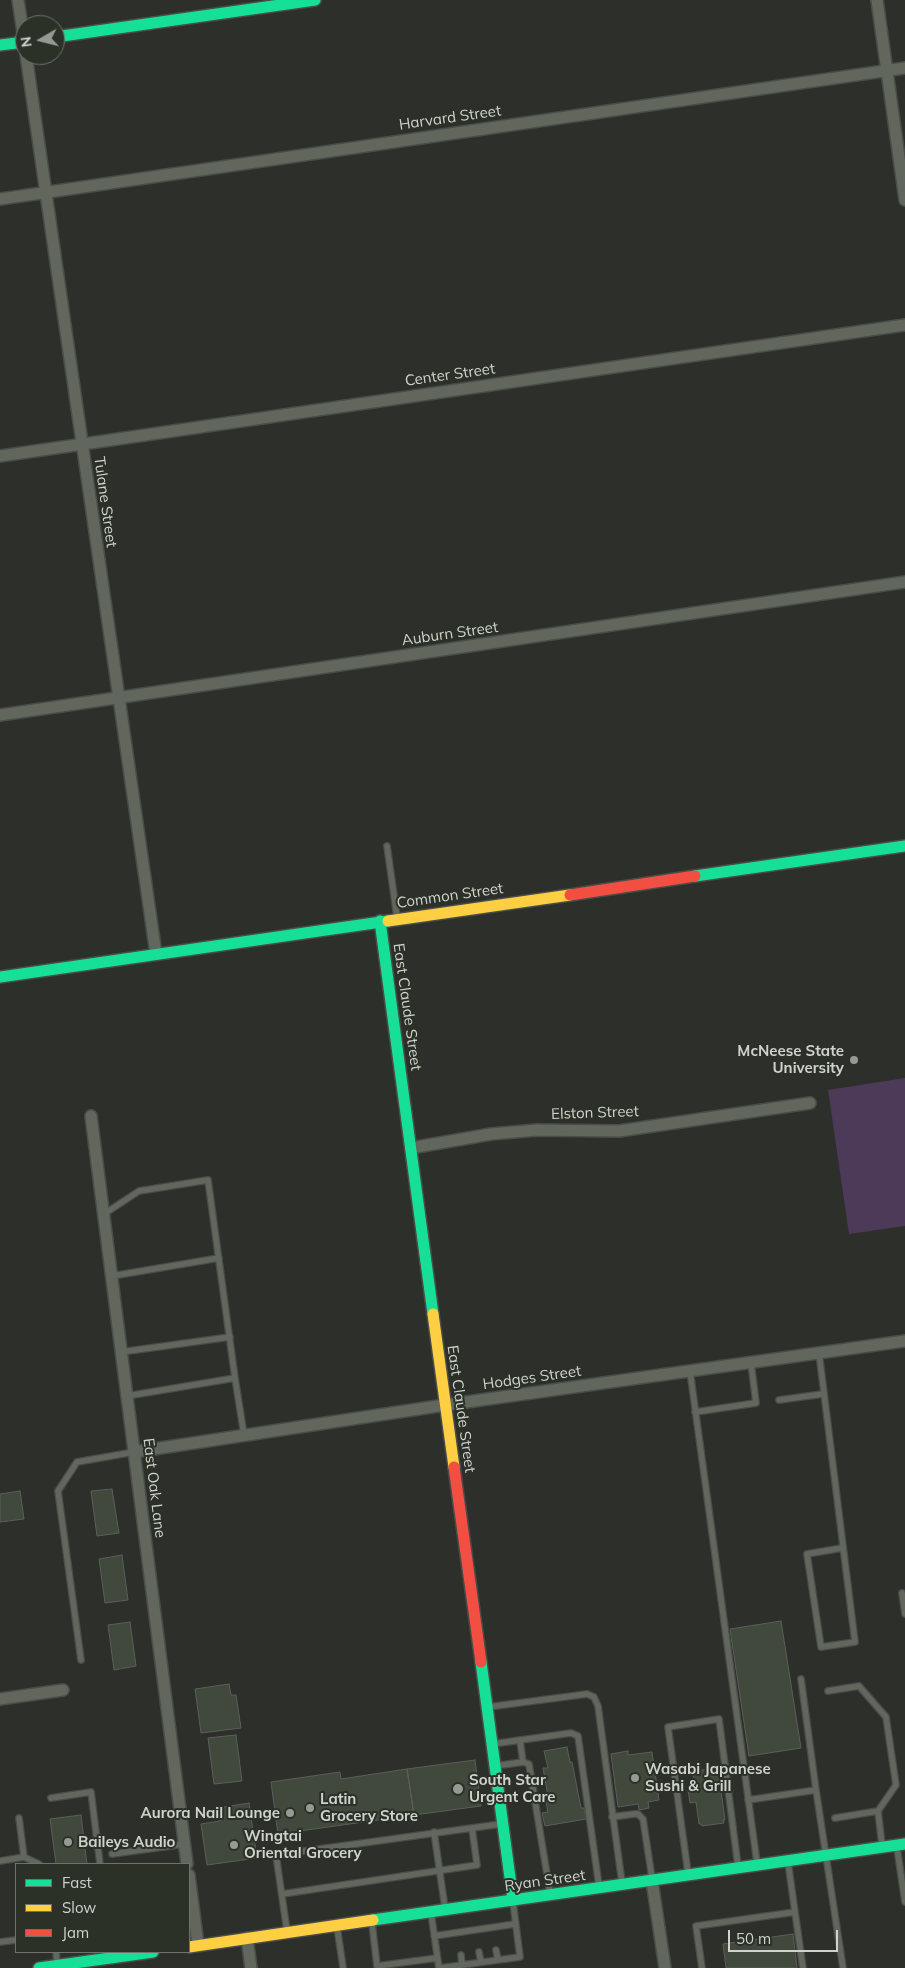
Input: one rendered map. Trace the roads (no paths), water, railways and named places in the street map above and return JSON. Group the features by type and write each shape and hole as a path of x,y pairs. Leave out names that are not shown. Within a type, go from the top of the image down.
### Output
{"street":[{"path":"18,0 20,15"},
{"path":"65,36 315,0"},
{"path":"877,0 905,200"},
{"path":"0,45 15,43"},
{"name":"Tulane Street","path":"27,65 156,954"},
{"name":"Harvard Street","path":"0,199 905,68"},
{"name":"Center Street","path":"0,456 905,325"},
{"name":"Auburn Street","path":"0,714 905,582"},
{"name":"Common Street","path":"0,977 905,846"},
{"name":"East Claude Street","path":"380,921 512,1900"},
{"name":"Elston Street","path":"411,1148 491,1134 537,1130 619,1131 810,1103"},
{"name":"East Oak Lane","path":"91,1116 188,1863"},
{"name":"Hodges Street","path":"134,1452 445,1405 905,1341"},
{"path":"0,1699 63,1690"},
{"name":"Ryan Street","path":"193,1946 901,1845"},
{"path":"652,1880 665,1968"},
{"path":"190,1895 193,1946"},
{"path":"247,1938 251,1968"},
{"path":"39,1968 58,1965 97,1964 112,1955 129,1953"}],"lane":[{"path":"387,846 398,919"},
{"path":"104,1214 139,1192 208,1180 244,1435"},
{"path":"112,1276 219,1258"},
{"path":"122,1352 230,1337"},
{"path":"819,1353 855,1642 820,1647 808,1554 842,1548"},
{"path":"695,1412 756,1403 751,1362"},
{"path":"690,1371 757,1865"},
{"path":"127,1396 235,1378"},
{"path":"779,1400 823,1394"},
{"path":"81,1660 58,1491 77,1462 134,1452"},
{"path":"902,1593 905,1614"},
{"path":"801,1679 843,1968"},
{"path":"828,1691 858,1686 886,1717 896,1785 878,1812 883,1848"},
{"path":"486,1707 587,1694 594,1697 598,1706 622,1885"},
{"path":"688,1876 668,1727 719,1719 739,1868"},
{"path":"491,1744 571,1733 578,1736 599,1888"},
{"path":"520,1740 523,1762"},
{"path":"494,1766 523,1762 529,1764 531,1768 550,1895"},
{"path":"748,1800 816,1790"},
{"path":"51,1798 91,1792 100,1863"},
{"path":"836,1818 878,1812"},
{"path":"612,1817 638,1814 643,1819 652,1880"},
{"path":"19,1818 24,1858"},
{"path":"287,1933 276,1855 502,1824"},
{"path":"282,1894 477,1865 472,1828"},
{"path":"434,1832 446,1910"},
{"path":"112,1854 185,1844"},
{"path":"901,1845 905,1902"},
{"path":"0,1861 24,1858 36,1863"},
{"path":"787,1862 803,1968"},
{"path":"431,1912 437,1958 442,1968 520,1957 512,1900"},
{"path":"702,1968 696,1926 794,1912"},
{"path":"371,1921 377,1967 437,1958"},
{"path":"434,1936 458,1936 494,1930 515,1924"},
{"path":"336,1968 344,1968 337,1926"},
{"path":"0,1942 15,1940"},
{"path":"496,1950 498,1960"},
{"path":"479,1952 481,1962"},
{"path":"56,1953 58,1965"},
{"path":"461,1955 462,1965"}],"place":[{"name":"McNeese State University","path":"854,1060"},
{"name":"Wasabi Japanese Sushi & Grill","path":"635,1778"},
{"name":"South Star Urgent Care","path":"458,1789"},
{"name":"Latin Grocery Store","path":"310,1808"},
{"name":"Aurora Nail Lounge","path":"290,1813"},
{"name":"Baileys Audio","path":"68,1842"},
{"name":"Wingtai Oriental Grocery","path":"234,1845"}]}
